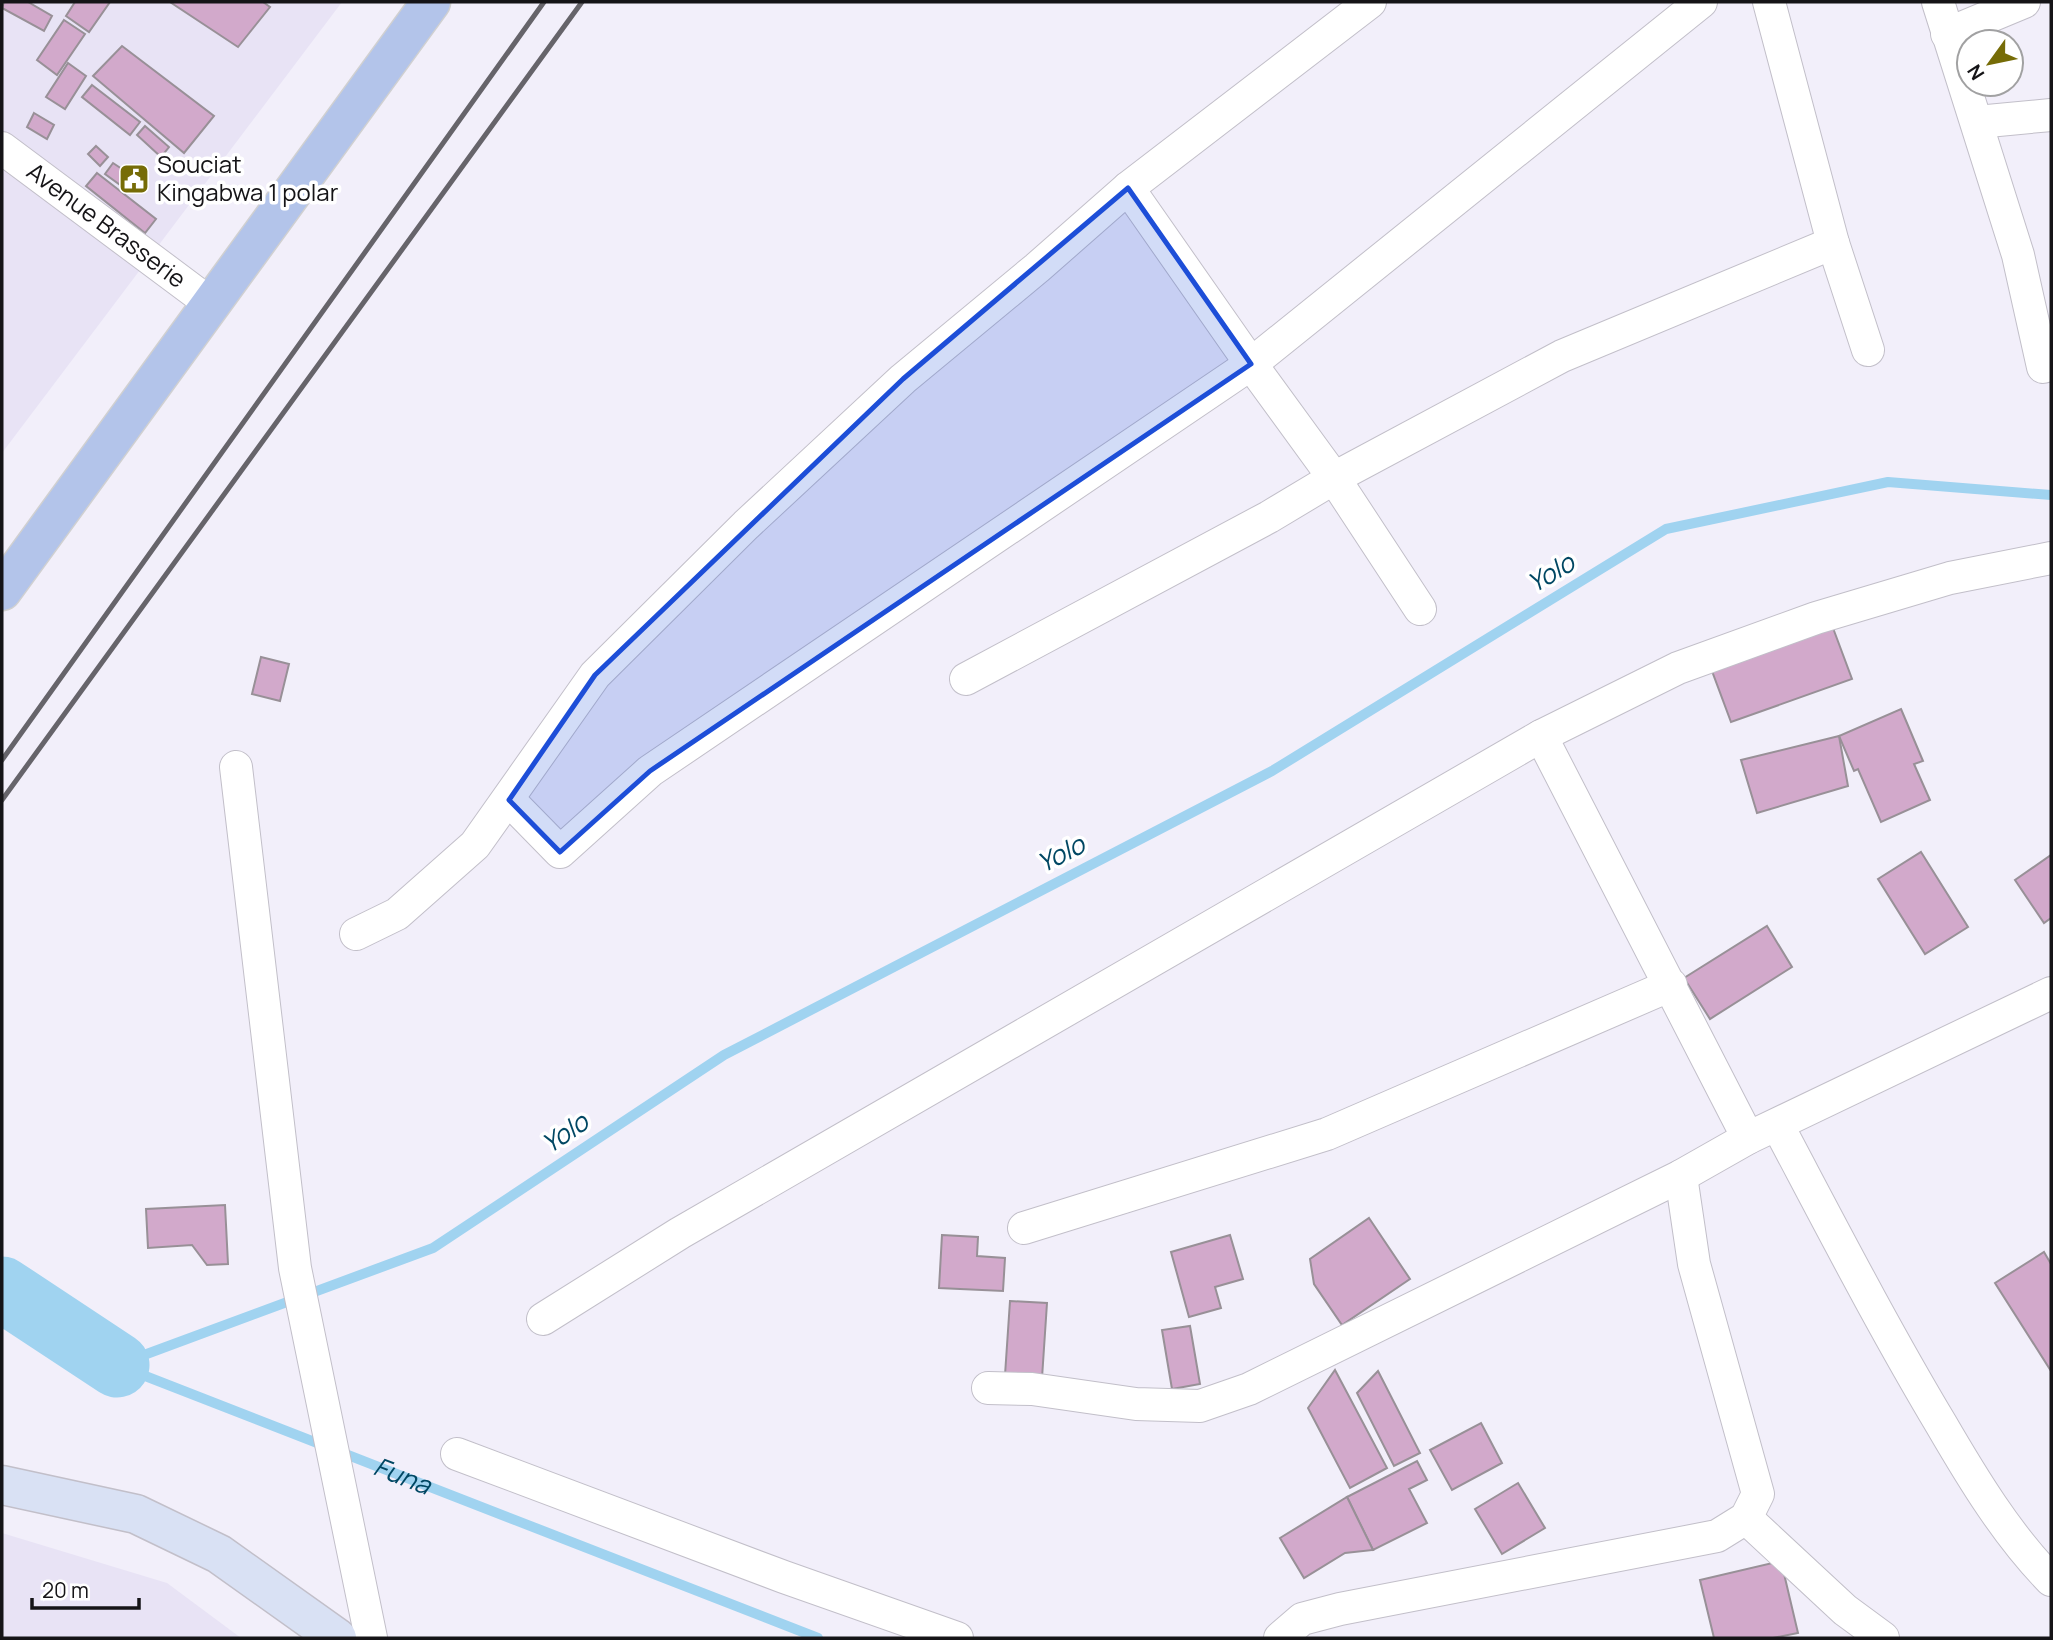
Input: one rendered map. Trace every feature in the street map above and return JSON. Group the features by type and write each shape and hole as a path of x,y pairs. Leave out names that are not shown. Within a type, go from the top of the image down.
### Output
{"main road":[{"path":"2,591 431,2"},
{"path":"2,1485 136,1514 219,1554 337,1638"}],"street":[{"path":"356,934 397,914 475,845 595,676 746,525 902,379 1037,268 1128,188 1370,2"},
{"path":"509,800 560,852 650,771 1251,364 1701,2"},
{"path":"1769,2 1833,243 1868,350"},
{"path":"1938,2 2018,255 2043,367"},
{"path":"1947,34 2024,2"},
{"path":"1978,122 2051,115"},
{"name":"Avenue Brasserie","path":"2,148 211,304"},
{"path":"1128,188 1334,478 1420,609"},
{"path":"966,679 1562,356 1833,243"},
{"path":"543,1319 680,1233 1541,736 1678,667 1816,618 1950,578 2051,558"},
{"path":"1541,736 1748,1139"},
{"path":"236,767 295,1268 371,1638"},
{"path":"1024,1228 1327,1134 1671,985"},
{"path":"988,1388 1032,1389 1136,1404 1200,1405 1249,1389 1681,1176 1748,1139 2051,993"},
{"path":"1778,1126 1902,1359 1976,1483 2035,1564 2051,1580"},
{"path":"1280,1638 1302,1619 1340,1609 1717,1536 1746,1518 1758,1494 1694,1264 1681,1176"},
{"path":"457,1454 784,1577 957,1638"},
{"path":"1746,1518 1845,1610 1883,1638"}],"highlighted area":[{"path":"1128,188 1251,364 650,771 560,852 509,800 595,675 903,379"}],"shaded area":[{"path":"2,2 342,2 2,453"},
{"path":"2,1533 167,1583 241,1638 2,1638"}],"building":[{"path":"4,2 28,2 52,16 44,31 2,8"},
{"path":"75,2 110,2 89,32 66,16"},
{"path":"170,2 263,2 270,7 238,47"},
{"path":"64,20 85,34 57,75 37,60"},
{"path":"122,46 214,116 184,153 93,76"},
{"path":"68,63 86,76 65,109 46,97"},
{"path":"92,85 140,122 130,135 82,97"},
{"path":"34,113 54,125 47,139 27,127"},
{"path":"145,126 169,147 161,157 137,135"},
{"path":"96,146 108,157 100,166 88,154"},
{"path":"113,163 131,175 123,187 105,174"},
{"path":"97,173 156,219 145,233 86,186"},
{"path":"1833,628 1852,679 1731,722 1712,671"},
{"path":"261,657 289,664 280,701 252,694"},
{"path":"1901,709 1923,761 1914,764 1930,800 1881,822 1858,769 1854,771 1839,736"},
{"path":"1839,736 1848,786 1757,813 1741,760"},
{"path":"1921,852 1968,927 1925,954 1878,879"},
{"path":"2051,855 2051,918 2044,923 2015,880"},
{"path":"1767,926 1792,967 1710,1019 1684,978"},
{"path":"225,1205 228,1264 207,1265 192,1245 148,1248 146,1209"},
{"path":"1369,1218 1410,1279 1342,1325 1314,1284 1310,1259"},
{"path":"942,1235 978,1237 977,1256 1005,1258 1003,1291 939,1288"},
{"path":"1230,1235 1243,1279 1215,1287 1221,1308 1189,1317 1171,1252"},
{"path":"2044,1252 2051,1264 2051,1371 1995,1283"},
{"path":"1010,1301 1047,1303 1042,1378 1005,1375"},
{"path":"1190,1326 1200,1384 1172,1389 1162,1330"},
{"path":"1335,1370 1387,1468 1350,1488 1308,1408"},
{"path":"1378,1371 1420,1453 1394,1466 1357,1393"},
{"path":"1481,1423 1502,1463 1452,1490 1430,1450"},
{"path":"1417,1461 1427,1480 1409,1489 1427,1523 1373,1550 1347,1497"},
{"path":"1518,1483 1545,1528 1502,1554 1475,1509"},
{"path":"1347,1497 1373,1550 1345,1553 1304,1578 1280,1538"},
{"path":"1781,1561 1798,1633 1773,1638 1714,1638 1700,1580"}],"waterway":[{"name":"Yolo","path":"117,1365 433,1248 724,1055 1272,771 1666,529 1888,482 2051,495"},
{"name":"Funa","path":"2,1289 117,1365"},
{"name":"Funa","path":"117,1365 818,1638"}],"railway":[{"path":"2,760 544,2"},
{"path":"2,800 582,2"}],"place":[{"name":"Souciat Kingabwa 1 polar","path":"134,179"}]}
